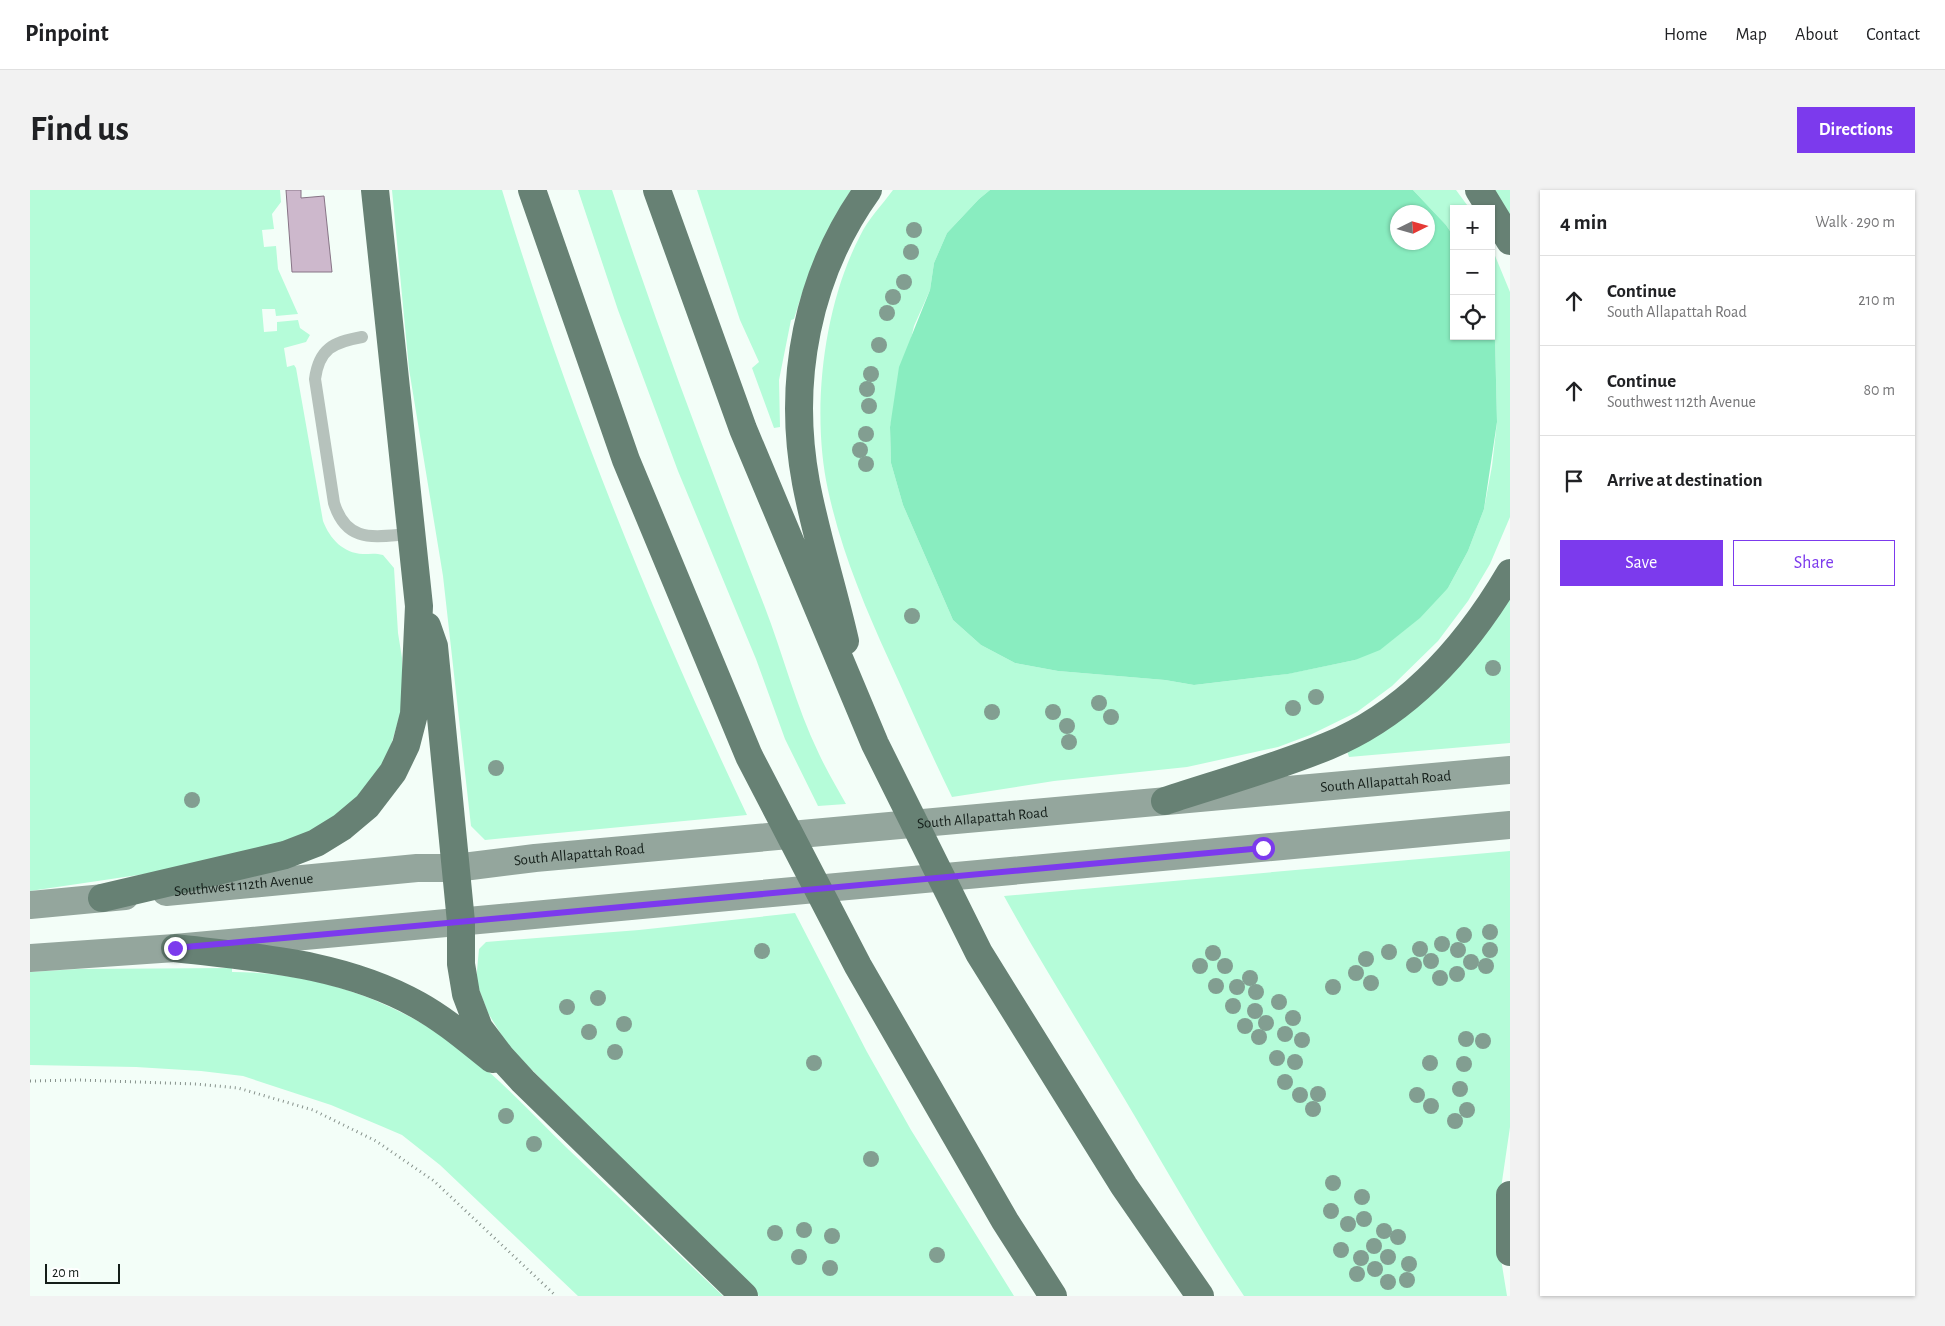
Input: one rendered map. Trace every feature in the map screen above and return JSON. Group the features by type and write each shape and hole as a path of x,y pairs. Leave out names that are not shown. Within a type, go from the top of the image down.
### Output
{"highway":[{"path":"102,898 285,855 316,843 358,815 393,772 411,731 415,700 420,606 375,190"},
{"path":"532,190 626,460 749,756 858,966 1004,1221 1053,1296"},
{"path":"657,190 743,429 875,744 979,953 1124,1186 1200,1296"},
{"path":"859,704 833,584 813,517 806,480 799,402 802,360 816,289 844,227 868,190"},
{"path":"1480,190 1510,241"},
{"path":"1165,801 1330,745 1387,713 1432,676 1462,644 1510,573"},
{"path":"420,606 434,646 460,922 461,964 466,994 473,1012 485,1035 523,1081 744,1296"},
{"path":"175,948 290,961 369,982 418,1005 443,1020 523,1081"},
{"path":"1510,1195 1510,1252"}],"main road":[{"name":"South Allapattah Road","path":"455,868 536,858 1510,770"},
{"path":"30,958 309,936 1510,825"},
{"name":"Southwest 112th Avenue","path":"30,905 417,868 455,868"}],"lane":[{"path":"362,337 336,342 325,352 316,366 314,379 334,503 338,517 348,530 359,535 373,537 412,534"}],"path":[{"path":"30,1082 79,1080 196,1084 238,1088 313,1110 376,1141 434,1181 556,1296"}],"shaded area":[{"path":"30,190 280,190 281,202 272,214 274,229 262,230 264,247 276,246 278,269 298,314 276,316 275,309 262,309 264,332 277,331 277,322 298,320 300,328 310,335 306,342 284,348 287,367 294,365 296,368 323,521 329,534 343,548 356,553 383,555 394,568 398,633 402,658 402,709 385,764 352,806 290,845 145,874 30,891"},
{"path":"392,190 502,190 554,350 613,507 677,662 747,815 485,840 471,826 443,576 409,369"},
{"path":"578,190 612,190 666,347 771,624 803,718 822,760 846,804 818,806 785,739 756,659 678,471 618,310"},
{"path":"697,190 851,190 825,236 811,268 794,319 791,320 779,380 780,427 774,428 752,368 759,362 740,320"},
{"path":"893,190 990,190 947,233 934,263 930,290 914,326 890,427 891,463 903,505 953,620 981,645 1015,663 1058,671 1165,680 1194,685 1287,674 1355,660 1448,588 1468,551 1484,509 1492,466 1497,422 1495,256 1510,292 1510,517 1490,564 1468,601 1438,641 1392,686 1357,712 1310,735 1278,747 1187,767 1054,781 952,797 862,598 839,534 823,460 821,394 829,327 847,264 863,230"},
{"path":"990,190 1413,190 1427,205 1390,205 1390,250 1435,250 1435,213 1450,231 1450,340 1495,340 1495,338 1497,422 1484,509 1468,551 1448,588 1420,618 1380,650 1355,660 1288,674 1194,685 1165,680 1058,671 1015,663 981,645 953,620 903,505 891,463 890,427 899,367 930,290 934,263 947,233"},
{"path":"1413,190 1456,190 1467,205 1450,205 1450,231 1435,213 1435,205 1427,205"},
{"path":"1494,190 1510,190 1510,215"},
{"path":"1510,596 1510,743 1349,757 1347,751"},
{"path":"1510,851 1510,1127 1500,1195 1501,1259 1507,1296 1244,1296 1048,973 1004,896"},
{"path":"795,913 867,1052 911,1130 1014,1296 759,1296 509,1047 488,1013 476,981 479,949 486,942 639,930"},
{"path":"232,968 232,972 266,973 299,978 331,985 362,995 421,1023 449,1041 500,1082 723,1296 578,1296 440,1165 402,1135 331,1105 243,1076 136,1067 30,1065 30,972 78,969"}],"building":[{"path":"286,190 301,190 301,198 324,196 332,272 292,272"}],"route":[{"path":"175,948 1263,848"}]}
